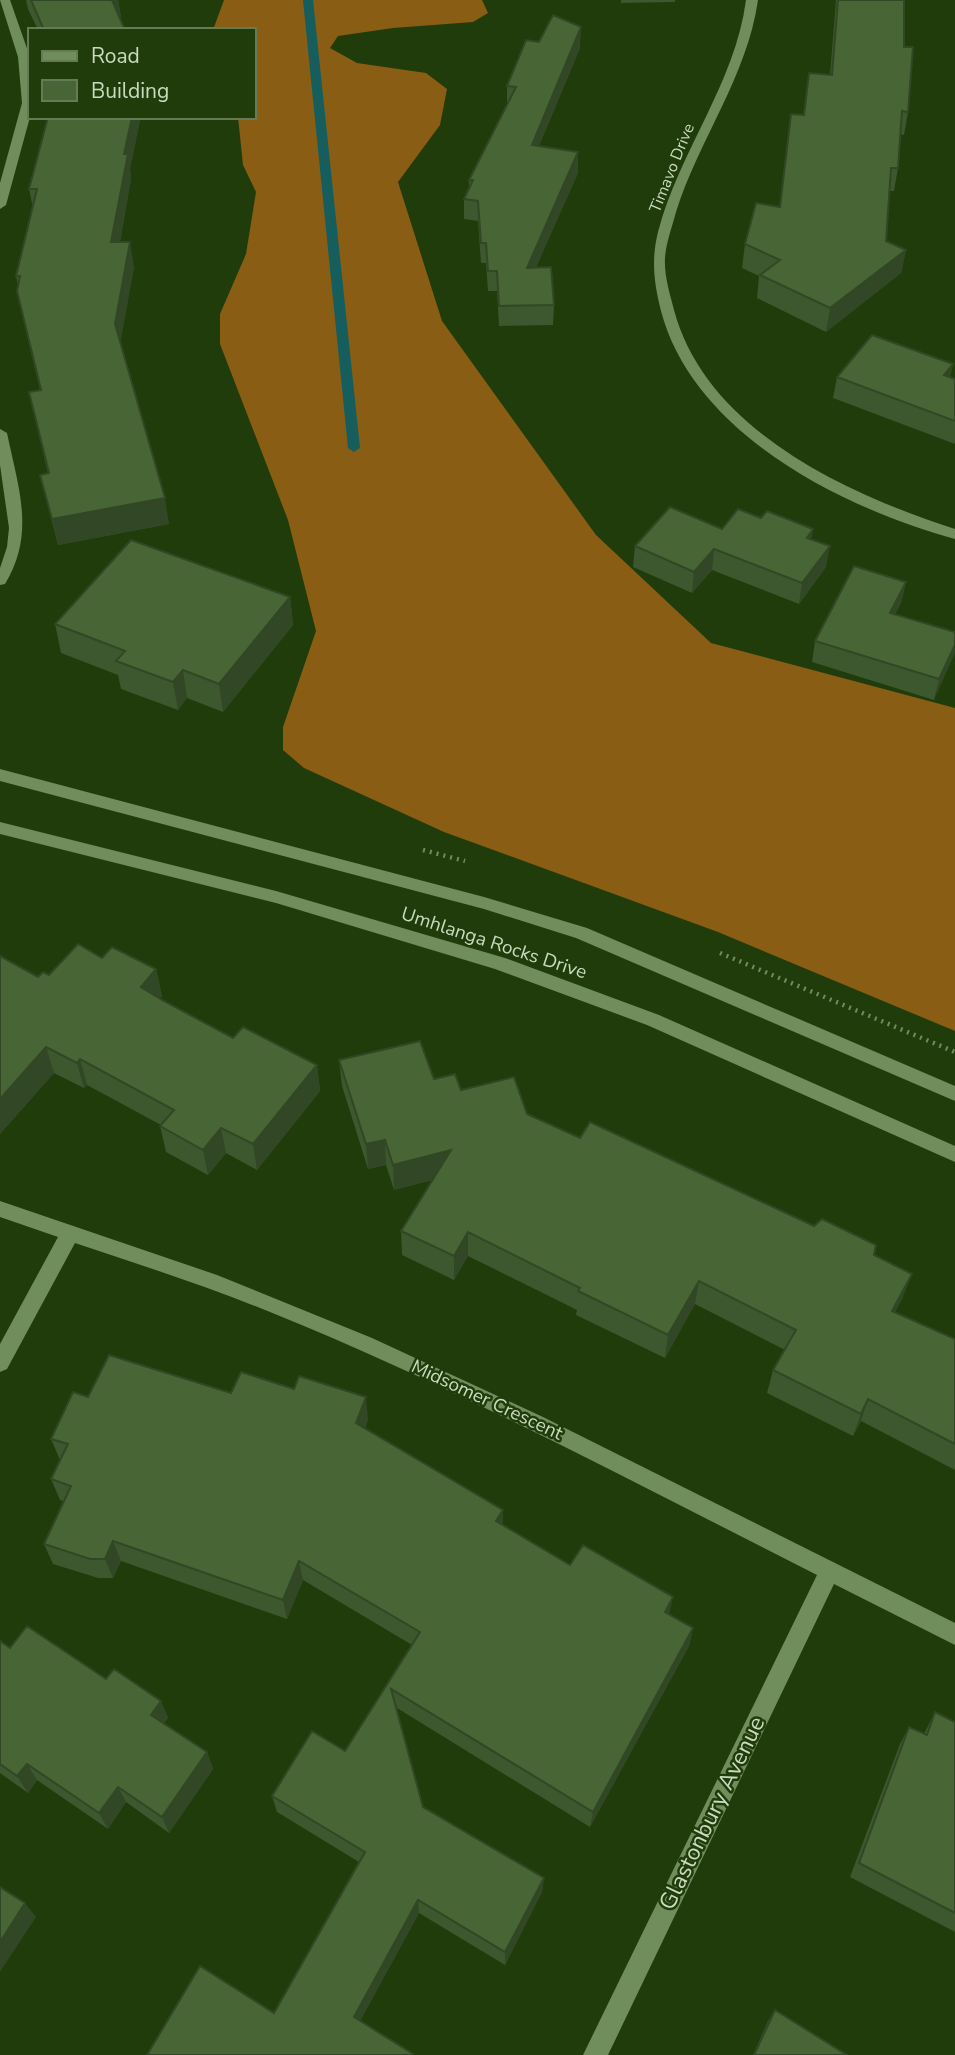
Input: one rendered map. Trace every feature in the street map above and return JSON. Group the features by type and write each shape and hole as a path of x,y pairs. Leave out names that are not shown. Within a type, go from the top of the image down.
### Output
{"street":[{"path":"0,205 28,103 24,57 4,0"},
{"name":"Timavo Drive","path":"752,0 747,37 672,206 659,257 664,312 672,333 704,383 731,413 782,456 878,508 955,534"},
{"path":"0,433 18,533 13,558 0,580"},
{"name":"Umhlanga Rocks Drive","path":"0,775 484,903 581,933 955,1094"},
{"name":"Umhlanga Rocks Drive","path":"0,828 276,897 499,963 653,1020 955,1154"},
{"name":"Midsomer Crescent","path":"0,1209 180,1269 278,1307 405,1362 576,1442 955,1634"},
{"path":"0,1363 70,1234"},
{"name":"Glastonbury Avenue","path":"595,2055 829,1572"}],"path":[{"path":"715,950 955,1052"}],"shaded area":[{"path":"224,0 482,0 488,13 473,22 393,28 338,36 330,48 357,63 426,73 447,89 440,125 398,182 442,321 596,535 711,643 955,708 955,1031 718,932 444,832 304,768 283,750 283,727 316,631 288,520 220,344 220,314 246,254 256,192 243,165 238,119 256,119 256,28 214,28"}],"building":[{"path":"31,0 112,0 124,28 43,28"},
{"path":"838,0 904,0 904,47 913,47 908,112 902,111 898,168 891,168 886,241 906,250 830,308 760,275 780,260 745,244 756,203 780,207 791,114 804,115 809,73 832,75"},
{"path":"553,15 581,27 532,145 578,152 527,268 551,267 554,305 499,306 497,271 488,271 486,243 481,243 478,201 464,199 473,180 469,180 516,87 507,86 526,40 539,42"},
{"path":"47,119 132,119 124,154 128,154 111,242 130,242 115,324 165,498 52,519 40,475 49,473 29,392 41,390 17,291 20,276 16,276 37,189 29,189"},
{"path":"872,335 953,364 944,375 955,379 955,421 837,377"},
{"path":"670,507 722,529 738,509 761,518 767,511 813,529 807,538 830,546 802,583 714,549 694,572 635,546"},
{"path":"131,540 290,597 219,684 183,670 173,682 116,661 125,651 55,624"},
{"path":"854,566 906,582 890,613 955,632 955,645 939,679 815,641"},
{"path":"78,944 102,958 112,947 156,969 141,987 233,1038 243,1027 317,1065 253,1144 221,1128 203,1150 160,1126 174,1110 80,1059 77,1063 46,1047 0,1099 0,956 38,977 43,972 49,975"},
{"path":"420,1041 434,1079 455,1074 461,1090 514,1077 527,1114 580,1138 590,1122 814,1226 822,1219 876,1245 874,1255 912,1274 892,1311 955,1339 955,1444 868,1399 861,1414 773,1370 796,1330 699,1281 668,1335 468,1232 454,1256 401,1231 451,1150 393,1165 385,1140 366,1144 339,1060"},
{"path":"109,1355 231,1393 241,1372 294,1389 299,1376 366,1397 356,1423 503,1510 496,1521 570,1565 583,1545 673,1597 665,1612 693,1628 593,1812 391,1689 423,1807 544,1878 505,1952 418,1900 354,2017 412,2055 147,2055 200,1966 274,2013 365,1852 272,1796 312,1731 345,1751 420,1632 299,1561 283,1600 113,1541 105,1559 90,1559 44,1544 71,1486 51,1479 68,1444 51,1439 73,1392 88,1397"},
{"path":"27,1626 106,1679 114,1669 161,1701 151,1715 207,1752 162,1817 118,1787 99,1813 27,1764 17,1776 0,1764 0,1641 10,1648"},
{"path":"935,1712 955,1722 955,1913 859,1863 909,1727 927,1735"},
{"path":"0,1887 25,1903 0,1942"},
{"path":"775,2010 847,2055 754,2055"}],"waterway":[{"path":"308,0 354,448"}]}
